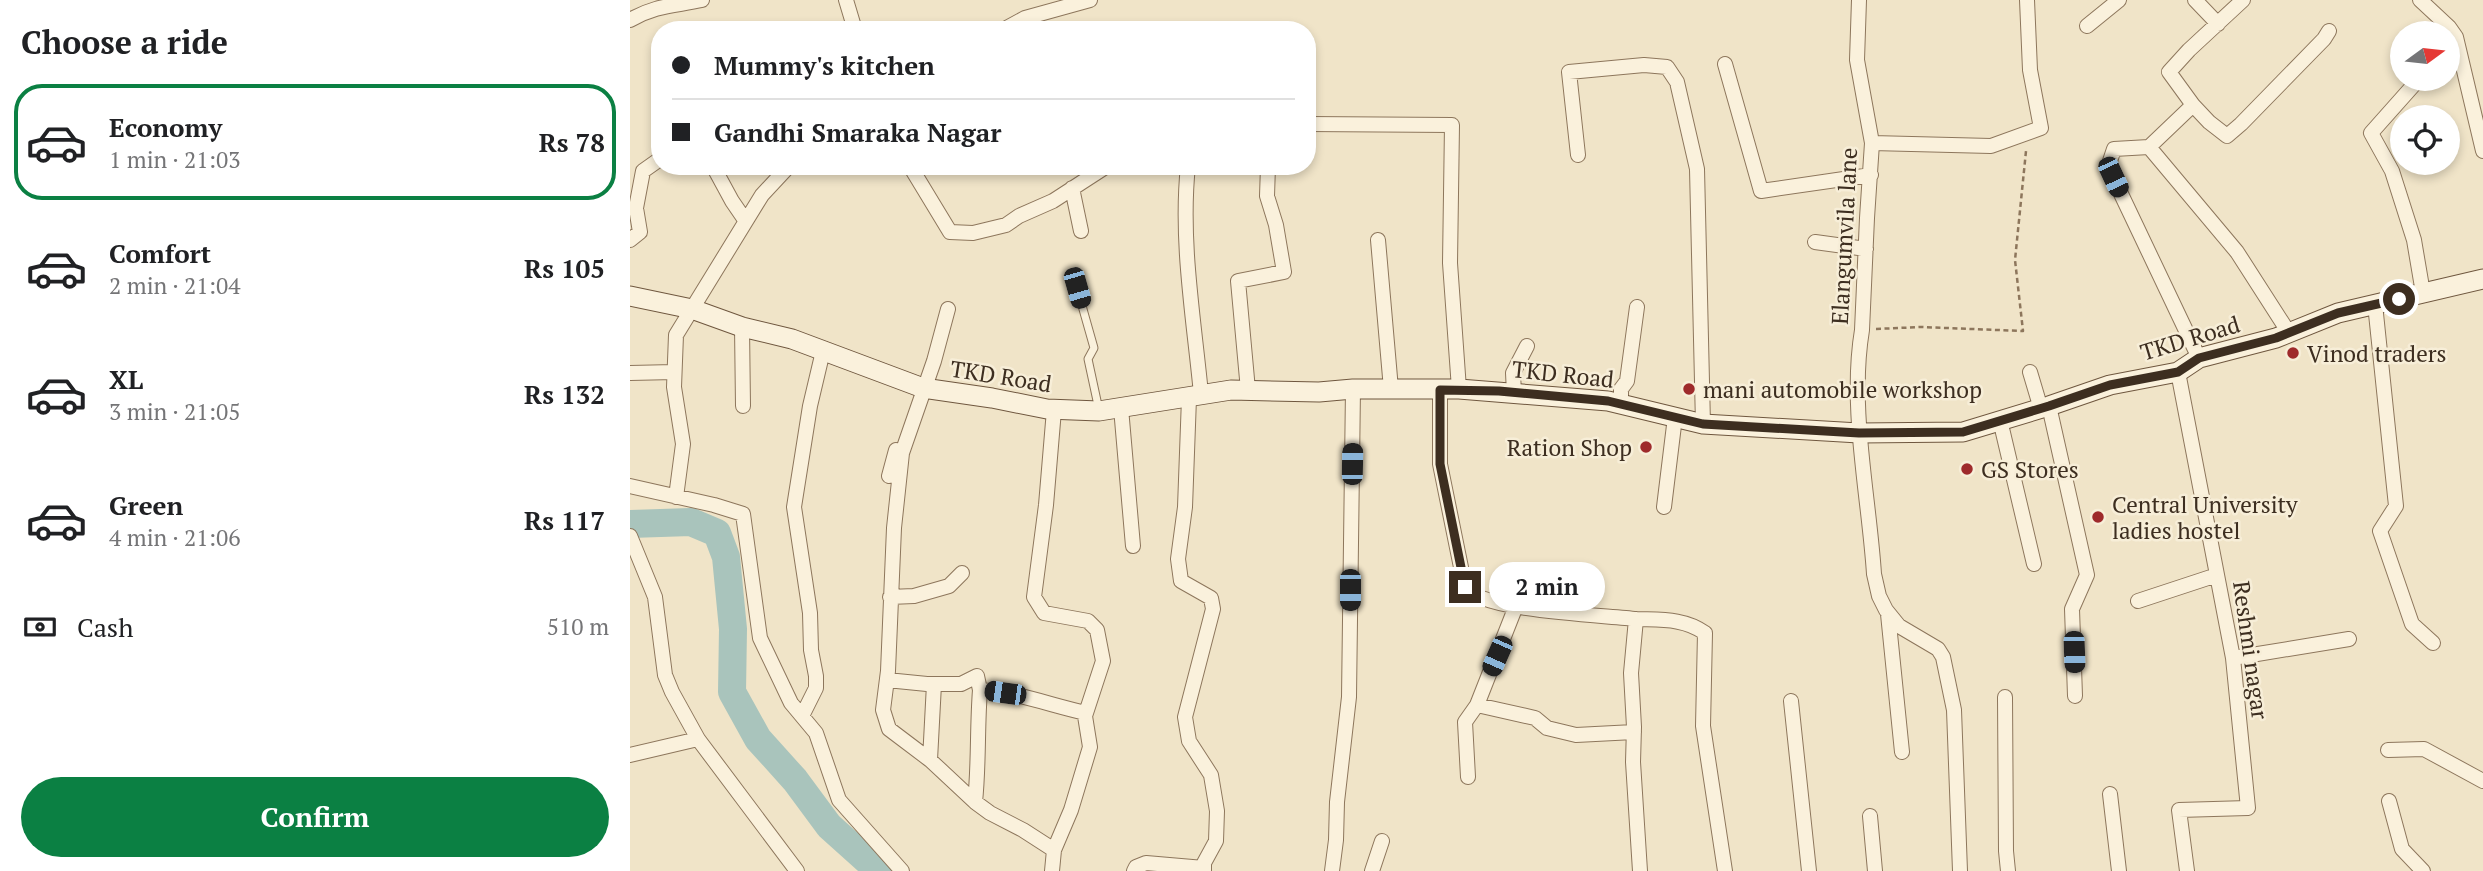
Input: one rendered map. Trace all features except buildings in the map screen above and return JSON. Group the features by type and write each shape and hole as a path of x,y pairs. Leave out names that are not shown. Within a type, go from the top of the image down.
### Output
{"street":[{"path":"630,20 663,2 702,0"},
{"path":"846,0 852,21"},
{"path":"1020,21 1090,0"},
{"name":"Elangumvila lane","path":"1859,0 1857,60 1872,144 1860,346 1859,433 1874,574 1879,596 1888,613"},
{"path":"1872,144 1991,146 2041,128 2030,69 2027,0"},
{"path":"2087,26 2119,0"},
{"path":"2195,0 2218,24"},
{"path":"2243,0 2169,72 2193,105 2227,136 2251,115 2329,32"},
{"path":"2426,2 2443,21"},
{"path":"2460,60 2477,98 2483,151"},
{"path":"1725,64 1761,191 1871,174"},
{"path":"1578,155 1569,72 1644,65 1667,67 1677,82 1697,169 1703,424"},
{"path":"2408,91 2371,133 2392,171 2414,240 2424,293"},
{"path":"2193,105 2149,147 2114,149 2110,161 2113,177 2199,358"},
{"path":"1316,124 1452,124 1450,389 1440,464 1465,587 1469,594 1516,607 1636,619 1674,620 1693,625 1704,633 1703,726 1725,871"},
{"path":"2149,147 2238,252 2289,333"},
{"path":"630,240 640,232 636,208 643,171 651,165"},
{"path":"718,175 745,220"},
{"path":"676,497 683,444 674,387 676,335 745,220 762,195 781,175"},
{"path":"915,175 950,232 973,233 1006,225 1019,216 1053,201 1093,175"},
{"path":"1134,871 1136,867 1146,863 1204,869 1216,841 1217,811 1210,775 1189,741 1185,716 1213,609 1211,598 1181,581 1178,559 1195,396 1187,175"},
{"path":"1248,390 1238,281 1284,272 1276,225 1267,196 1268,175"},
{"path":"1072,188 1081,231"},
{"path":"1378,240 1391,389"},
{"path":"1815,242 1866,249"},
{"name":"TKD Road","path":"630,296 692,309 742,327 792,339 919,386 1054,410 1099,411 1231,390 1319,392 1353,389 1450,389 1621,404 1703,424 1859,433 1963,432 2110,385 2178,372 2199,358 2289,333 2338,313 2483,279"},
{"path":"2375,304 2396,506 2380,531 2412,624 2432,643"},
{"path":"1621,404 1621,388 1627,381 1637,307"},
{"path":"888,475 919,386 938,350 948,309"},
{"path":"742,327 743,406"},
{"path":"1514,393 1513,373 1527,346"},
{"path":"802,716 816,688 816,676 811,650 810,613 794,507 810,406 823,351"},
{"path":"630,373 674,372"},
{"path":"2030,372 2045,407 2087,575 2072,609 2075,696"},
{"name":"Reshmi nagar","path":"2178,372 2233,659 2248,808 2179,810 2187,871"},
{"path":"919,386 902,453 883,710 889,729 930,760 975,802 1054,850"},
{"path":"1332,871 1336,840 1336,802 1349,697 1353,389"},
{"path":"1121,408 1133,546"},
{"path":"1052,871 1054,850 1071,810 1090,747 1086,713 1103,661 1097,631 1088,621 1044,613 1034,597 1046,505 1054,410"},
{"path":"1664,507 1675,416"},
{"path":"2000,420 2034,564"},
{"path":"630,486 743,514 760,638 791,703 816,733 839,800 901,871"},
{"path":"630,536 655,597 665,675 672,692 698,739 796,871"},
{"path":"890,597 914,596 949,586 962,573"},
{"path":"2138,601 2217,575"},
{"path":"1468,777 1465,722 1477,705 1516,607"},
{"path":"1888,613 1902,752"},
{"path":"1888,613 1899,626 1938,649 1943,657 1954,710 1960,871"},
{"path":"1636,619 1631,673 1640,871"},
{"path":"2233,659 2349,639"},
{"path":"887,680 961,684 977,676 980,690 977,732 979,766 975,802"},
{"path":"930,760 934,684"},
{"path":"980,690 1023,696 1086,713"},
{"path":"2005,697 2008,871"},
{"path":"1791,701 1809,871"},
{"path":"1477,705 1535,718 1547,728 1576,735 1634,732"},
{"path":"630,755 698,739"},
{"path":"2388,750 2424,749 2483,781"},
{"path":"2110,794 2119,871"},
{"path":"2389,801 2402,849 2423,871"},
{"path":"1870,816 1875,871"},
{"path":"1372,871 1381,841"}],"lane":[{"path":"1077,288 1094,348 1087,359 1099,411"}],"path":[{"path":"1863,330 1921,327 2023,331 2015,260 2024,190 2027,133"}],"waterway":[{"path":"630,524 691,522 717,533 726,557 733,629 732,692 758,739 795,780 829,826 879,871"}],"place":[{"name":"Vinod traders","path":"2293,353"},
{"name":"mani automobile workshop","path":"1689,389"},
{"name":"Ration Shop","path":"1646,447"},
{"name":"GS Stores","path":"1967,469"},
{"name":"Central University ladies hostel","path":"2098,517"}],"route":[{"path":"1465,587 1440,464 1440,390 1499,391 1608,401 1703,424 1859,433 1963,432 2110,385 2178,372 2199,358 2276,338 2338,313 2399,299"}]}
